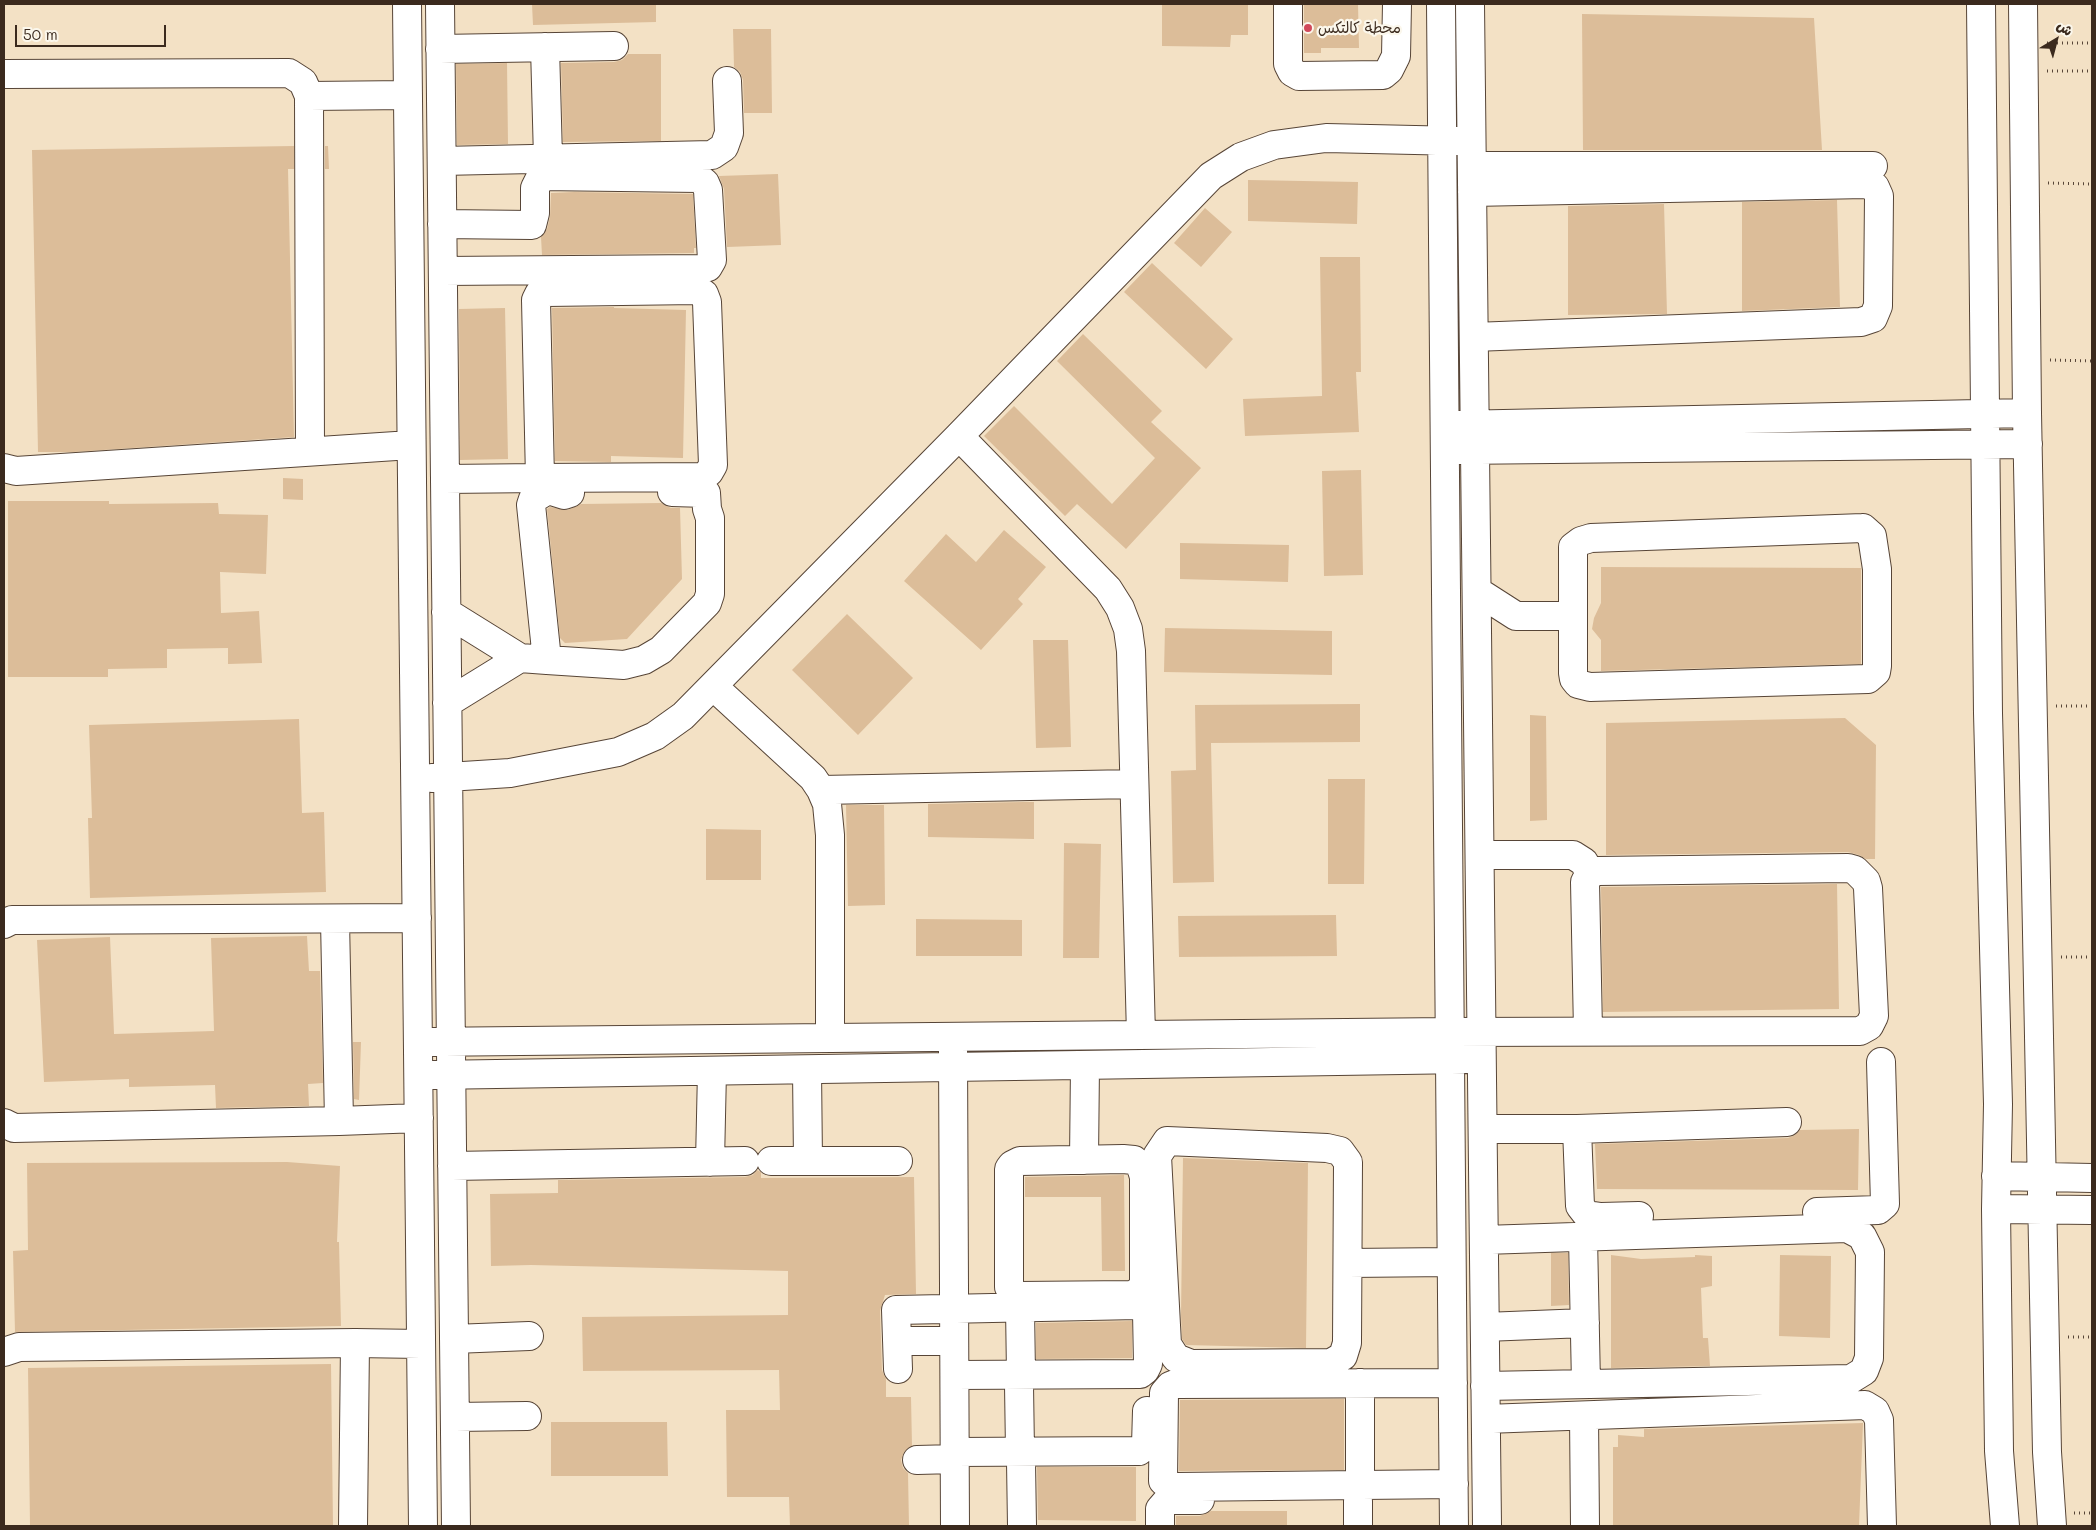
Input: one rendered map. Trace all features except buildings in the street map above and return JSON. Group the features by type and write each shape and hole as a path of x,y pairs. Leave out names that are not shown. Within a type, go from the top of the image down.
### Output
{"street":[{"path":"407,4 423,1526"},
{"path":"440,4 456,1526"},
{"path":"1288,4 1288,64 1296,74 1309,76 1383,75 1389,70 1396,56 1397,4"},
{"path":"1160,1526 1160,1509 1162,1505 1170,1500 1454,1504 1441,4"},
{"path":"1470,4 1487,1526"},
{"path":"1981,4 1988,713 1998,1104 1996,1209 1999,1451 2005,1526"},
{"path":"2023,4 2027,413 2047,1452 2052,1526"},
{"path":"440,49 614,46"},
{"path":"545,47 548,158"},
{"path":"4,74 289,73 303,82 309,96 310,451"},
{"path":"442,161 712,155 724,147 728,133 727,81"},
{"path":"309,96 408,94"},
{"path":"415,780 510,773 618,752 655,736 683,716 714,687 1211,176 1241,157 1274,145 1326,138 1442,141 1472,167 1865,184 1875,187 1879,196 1878,306 1873,318 1861,322 1474,337"},
{"path":"1472,167 1873,166"},
{"path":"442,224 532,226 536,213 535,188 541,176 699,178 705,183 708,190 712,260 708,267 702,269 443,271"},
{"path":"445,479 703,477 713,465 707,302 704,294 696,290 546,292 539,294 536,300 540,478"},
{"path":"1444,438 2027,413"},
{"path":"959,436 1108,589 1120,608 1128,629 1131,651 1141,1035"},
{"path":"1475,437 1985,445 2028,444"},
{"path":"4,468 16,472 412,445"},
{"path":"446,612 520,658 547,660 624,665 634,664 653,656 707,603 710,594 710,518 707,509 706,493 575,491 564,495 548,490 533,498 531,505 547,660"},
{"path":"1863,528 1872,536 1877,569 1877,666 1876,672 1868,680 1584,687 1578,684 1573,673 1573,616 1574,547 1586,539 1863,528"},
{"path":"1477,592 1516,616 1573,616"},
{"path":"1477,649 1516,616"},
{"path":"448,703 520,658"},
{"path":"714,687 813,778 827,804 830,835 830,1038"},
{"path":"821,790 1134,784"},
{"path":"1480,855 1573,855 1584,862 1590,874"},
{"path":"418,1042 1449,1032 1860,1031 1870,1026 1874,1016 1868,888 1866,881 1855,870 1848,868 1607,870 1590,874 1586,882 1588,1031"},
{"path":"4,924 12,920 335,920 416,918"},
{"path":"335,920 339,1121"},
{"path":"953,1037 956,1526"},
{"path":"418,1076 1482,1059"},
{"path":"1577,1129 1580,1206 1587,1215 1601,1217 1878,1210 1884,1207 1886,1200 1881,1062"},
{"path":"1084,1160 1085,1065"},
{"path":"807,1070 808,1161"},
{"path":"710,1162 712,1071"},
{"path":"1998,1104 2041,1103"},
{"path":"4,1123 14,1128 419,1118"},
{"path":"1483,1129 1577,1129 1787,1122"},
{"path":"1167,1141 1327,1148 1340,1151 1348,1162 1348,1263 1347,1343 1343,1356 1332,1363 1191,1364 1176,1358 1167,1344 1158,1156 1167,1141"},
{"path":"1020,1160 1084,1160 1134,1160 1141,1167 1144,1177 1144,1286 1140,1292 1134,1295 1019,1296 1009,1287 1009,1169 1015,1162 1020,1160"},
{"path":"452,1166 758,1161 898,1161"},
{"path":"1996,1176 2092,1178"},
{"path":"1996,1209 2092,1210"},
{"path":"1484,1240 1846,1228 1862,1236 1870,1252 1869,1358 1864,1371 1858,1376 1844,1380 1485,1386"},
{"path":"1583,1237 1586,1384"},
{"path":"1348,1263 1451,1262"},
{"path":"898,1369 896,1310 1138,1305 1145,1308 1148,1315 1148,1364 1143,1372 1136,1374 955,1381"},
{"path":"1020,1308 1022,1526"},
{"path":"1485,1327 1584,1323"},
{"path":"454,1339 529,1336"},
{"path":"897,1341 954,1341"},
{"path":"353,1526 354,1343"},
{"path":"4,1352 19,1347 421,1344"},
{"path":"917,1460 1136,1452 1142,1450 1147,1442 1148,1393 1144,1386 1137,1382 1020,1379"},
{"path":"1359,1504 1360,1383"},
{"path":"1359,1504 1169,1486 1163,1480 1164,1393 1170,1386 1180,1384 1453,1383"},
{"path":"1486,1419 1864,1406 1875,1411 1880,1420 1882,1526"},
{"path":"455,1417 527,1416"},
{"path":"1584,1416 1586,1526"},
{"path":"1021,1457 1143,1460 1150,1470 1149,1518 1145,1526"}],"path":[{"path":"2024,43 2092,43"},
{"path":"2024,71 2092,71"},
{"path":"2026,360 2092,361"},
{"path":"2033,706 2092,706"},
{"path":"2038,957 2092,957"}],"place":[{"name":"محطة كالتكس","path":"1308,28"}]}
